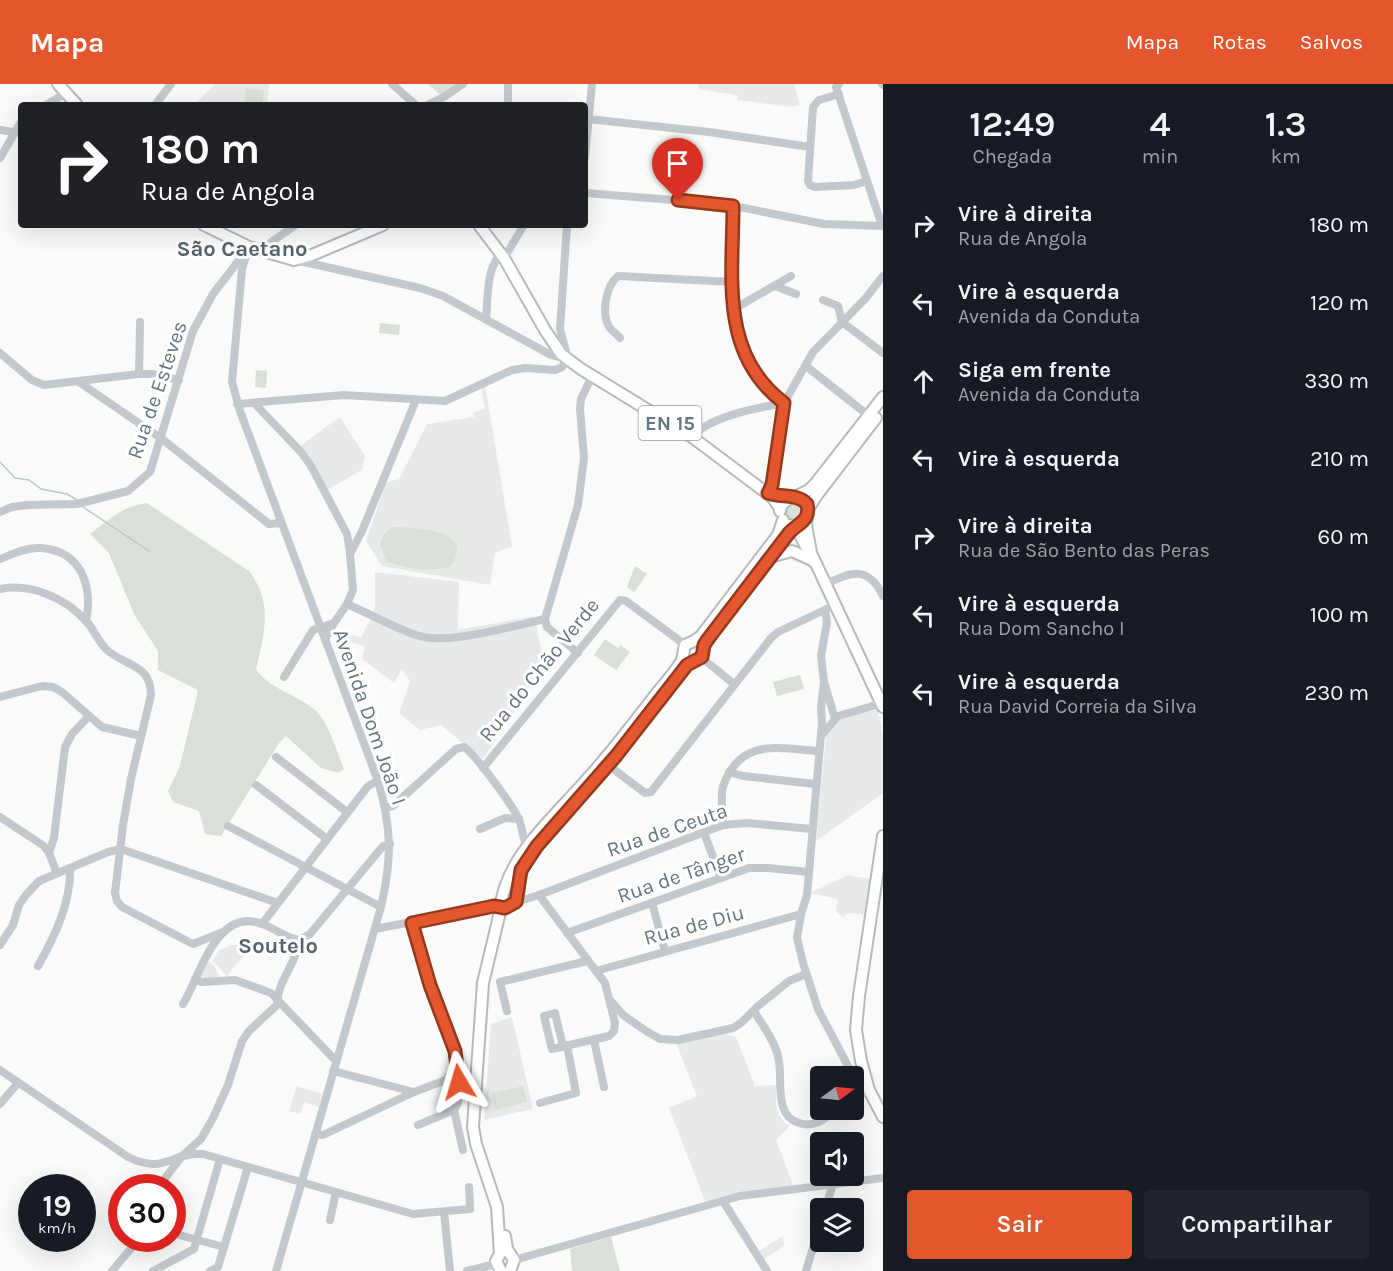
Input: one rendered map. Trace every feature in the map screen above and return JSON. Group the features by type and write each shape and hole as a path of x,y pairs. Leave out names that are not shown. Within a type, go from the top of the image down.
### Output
{"main road":[{"path":"58,84 74,102"},
{"path":"210,228 253,249 294,260 375,228"},
{"name":"EN 15","path":"481,228 502,256 544,330 567,359 692,437 768,493 777,501 780,508 797,521 825,584 830,607 883,705"},
{"path":"780,508 785,500 809,490 815,484 883,398"},
{"path":"507,903 525,862 608,765 687,665 701,658 708,639 855,448 871,414"},
{"name":"EN 15","path":"768,493 804,501 797,521"},
{"path":"505,1262 495,1200 476,1144 473,1127 483,983 507,903 512,872 528,847 613,749 681,662 686,646 710,624 778,535 797,521"},
{"path":"770,556 792,552 801,554 814,562"},
{"path":"686,646 700,644 701,658"},
{"path":"686,646 688,660 701,658"},
{"path":"883,836 856,1021 861,1061 869,1090 883,1117"}],"street":[{"path":"157,102 171,84"},
{"path":"392,84 413,102"},
{"path":"433,102 463,84"},
{"path":"508,84 508,102"},
{"path":"592,84 588,119 709,132 810,147"},
{"path":"588,193 733,206 824,224 882,226 836,87 839,84"},
{"path":"51,102 66,93"},
{"path":"839,94 816,102 813,107 808,181 815,187 854,185 867,181"},
{"path":"0,158 18,126"},
{"path":"0,130 14,132"},
{"path":"733,206 732,282 736,332 755,373 770,393 784,403"},
{"name":"Rua de Esteves","path":"4,511 27,505 77,504 128,490 150,472 194,331 213,294 253,249 291,228"},
{"path":"486,319 492,268 496,259 502,256 522,228"},
{"path":"555,370 562,367 567,359 560,329 567,228"},
{"name":"Avenida Dom João I","path":"253,249 242,269 231,382 237,404 378,781 386,808 390,844 389,864 381,907 276,1271"},
{"path":"294,260 420,288 443,296 550,355 567,359"},
{"path":"620,338 609,327 606,314 609,290 618,276 732,282"},
{"path":"734,309 791,276"},
{"path":"768,493 772,485 784,403 813,352 865,299 883,276"},
{"path":"775,286 796,294"},
{"path":"823,300 838,306 842,322 883,353"},
{"path":"140,322 140,374"},
{"path":"544,330 553,332 560,329"},
{"path":"0,353 32,380 44,385 140,374 152,374 179,380"},
{"path":"806,366 873,416 883,403"},
{"path":"237,404 344,395 445,401 512,370 525,368 580,369"},
{"path":"578,653 547,627 545,619 578,505 584,458 581,399 592,376"},
{"path":"79,382 162,439 269,524 281,523"},
{"path":"350,554 362,531 416,400"},
{"path":"254,403 302,452 347,534 353,590 348,604 325,639"},
{"path":"692,437 703,426 715,421 784,403"},
{"path":"855,448 857,438 869,423 871,414"},
{"path":"0,503 6,505 4,511"},
{"path":"0,559 23,550 40,548 59,552 75,562 85,578 88,591 89,604 86,621"},
{"path":"825,584 847,574 859,573 873,580 882,594"},
{"path":"0,590 36,589 60,601 86,621 106,649 143,672 151,684 151,695 129,791 116,893 117,901 122,907 193,944 223,932"},
{"name":"Rua do Chão Verde","path":"483,768 620,600 626,601 686,646"},
{"path":"348,604 417,635 430,638 459,637 545,619"},
{"path":"830,607 821,656 824,682 835,718"},
{"path":"608,765 645,793 651,792 774,634 830,607"},
{"path":"284,677 313,630 334,623"},
{"path":"701,658 734,684"},
{"path":"824,682 807,894 797,938 818,1010 859,1087 869,1090"},
{"path":"0,697 42,686 53,687 63,692 102,728 141,736"},
{"path":"820,739 835,718 883,705"},
{"path":"49,853 54,838 65,747 72,734 89,716"},
{"path":"386,808 393,806 456,749 464,747 483,768 519,819 524,843 528,847"},
{"path":"723,825 722,791 729,772 740,759 753,751 778,748 818,752"},
{"path":"276,757 347,812"},
{"path":"729,772 743,776 815,784"},
{"path":"262,924 368,786 378,781"},
{"path":"256,785 327,839"},
{"path":"480,829 505,818 519,819"},
{"path":"1,819 44,846 57,873"},
{"name":"Rua de Ceuta","path":"375,929 539,895 723,825 747,823 812,830"},
{"path":"228,826 381,907"},
{"path":"704,833 721,878"},
{"path":"168,1174 182,1156 201,1139 213,1118 249,1031 277,1005 278,992 298,952 300,940 310,934 383,846 390,844"},
{"path":"0,945 13,925 19,905 39,882 108,852 121,849 278,903"},
{"name":"Rua de Tânger","path":"567,933 755,867 808,872"},
{"path":"38,966 54,939 70,882 70,869"},
{"path":"539,895 605,983 615,1023 614,1031 609,1036 565,1046 576,1093 540,1103"},
{"path":"652,903 665,951"},
{"name":"Rua de Diu","path":"596,971 801,914"},
{"path":"183,1004 201,964 223,932 234,923 249,921 262,924 300,940"},
{"path":"412,923 430,985 455,1051 458,1089 458,1103 454,1110 417,1125"},
{"path":"507,1011 500,982 587,961"},
{"path":"610,1000 629,1021 660,1039 678,1040 733,1028 789,981 806,974"},
{"path":"195,979 201,982 235,980 271,993 336,1061"},
{"path":"754,1011 779,1058 784,1112 801,1124 812,1125 820,1120"},
{"path":"594,1040 604,1087"},
{"path":"315,1134 323,1135 414,1092 446,1080 456,1066"},
{"path":"0,1070 135,1161 158,1165 182,1156 203,1154 413,1214 470,1209 469,1187"},
{"path":"333,1071 414,1092"},
{"path":"446,1080 453,1082 458,1089"},
{"path":"0,1104 18,1083"},
{"path":"390,1104 394,1096 393,1087"},
{"path":"864,1093 869,1090"},
{"path":"454,1110 463,1150"},
{"path":"153,1271 194,1249 220,1159"},
{"path":"210,1271 218,1267 248,1167"},
{"path":"864,1180 883,1178"},
{"path":"467,1271 740,1196 818,1186"},
{"path":"330,1220 336,1192"},
{"path":"723,1201 767,1271"},
{"path":"444,1212 450,1271"},
{"path":"186,1237 224,1246"},
{"path":"112,1271 128,1252"},
{"path":"806,1271 812,1252"}],"shaded area":[{"path":"215,84 269,85 267,102 197,102"},
{"path":"428,84 459,84 443,97"},
{"path":"698,84 794,84 800,105 792,107 737,100 737,95 698,89"},
{"path":"246,88 264,90 262,102 244,102"},
{"path":"380,323 400,325 399,335 379,333"},
{"path":"256,370 267,371 266,388 255,387"},
{"path":"485,385 512,546 495,553 490,585 382,566 366,541 386,482 399,479 427,424 474,417 473,413 485,408 481,389"},
{"path":"340,417 365,456 362,470 327,490 300,446"},
{"path":"147,503 249,571 262,595 265,619 256,670 269,682 308,705 320,715 332,737 344,769 338,773 321,768 286,736 279,743 221,836 205,834 199,811 173,802 168,791 180,766 198,690 158,670 158,651 134,614 109,553 90,534 123,510"},
{"path":"794,503 800,505 802,511 800,517 794,519 788,517 786,511 788,505"},
{"path":"393,527 429,530 450,538 456,545 457,554 450,567 418,569 386,561 380,544 384,534"},
{"path":"635,566 647,574 634,592 627,587"},
{"path":"375,572 459,582 458,630 534,616 545,666 483,759 441,725 420,730 399,713 410,681 402,669 394,683 362,659 365,647 334,635 338,630 361,638 375,609"},
{"path":"605,639 618,648 620,645 630,652 616,670 594,655"},
{"path":"800,675 804,689 777,696 773,682"},
{"path":"878,710 883,736 883,793 816,841 826,737 840,718"},
{"path":"848,875 870,879 874,876 868,915 848,913 843,917 836,911 838,899 810,893"},
{"path":"231,945 240,945 247,951 227,976 213,961 218,951"},
{"path":"207,961 214,965 219,976 209,979 200,977"},
{"path":"512,1017 533,1109 484,1120 491,1024"},
{"path":"720,1033 736,1037 755,1086 776,1085 776,1104 779,1115 790,1126 776,1140 794,1187 749,1192 705,1201 669,1108 697,1096 676,1043"},
{"path":"297,1086 322,1094 319,1107 304,1102 300,1114 289,1111"},
{"path":"523,1086 527,1102 495,1110 492,1093"},
{"path":"783,1236 784,1246 764,1259 759,1251"},
{"path":"611,1237 620,1271 572,1271 570,1249"}],"waterway":[{"path":"0,462 15,478 29,480 41,489 67,494 77,500"},
{"path":"83,507 149,551"}],"district":[{"name":"São Caetano","path":"242,249"},
{"name":"Soutelo","path":"278,946"}],"route":[{"path":"459,1082 455,1051 430,985 412,923 498,905 505,908 518,900 521,870 537,846 616,756 687,665 702,657 704,645 708,639 789,533 803,522 808,514 807,504 799,498 780,497 768,493 772,485 784,403 770,393 755,373 736,332 732,282 733,206 678,200"}]}
